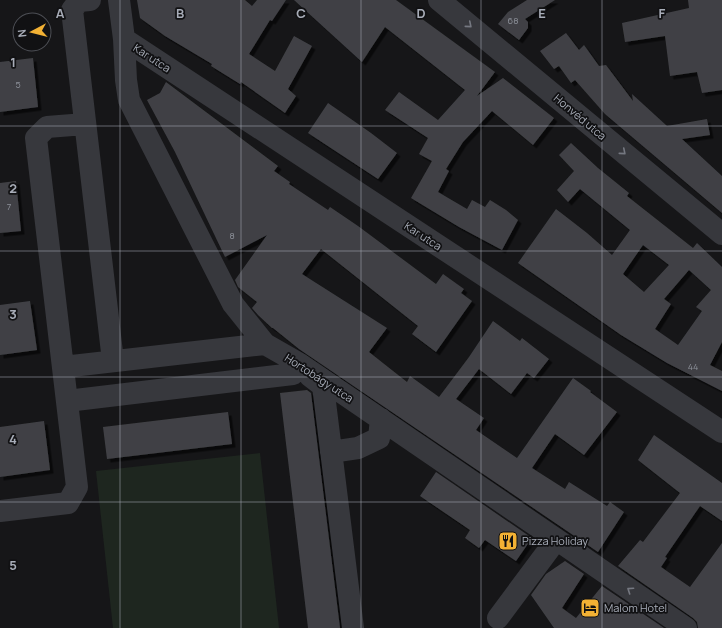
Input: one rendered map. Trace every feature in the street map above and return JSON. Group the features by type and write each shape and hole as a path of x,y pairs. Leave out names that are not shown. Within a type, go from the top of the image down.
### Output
{"street":[{"path":"90,0 79,1 72,10 84,124 113,361"},
{"name":"Hortobágy utca","path":"119,0 129,100 234,304 266,344 311,375 381,419 686,628"},
{"name":"Honvéd utca","path":"439,0 722,234"},
{"name":"Kar utca","path":"124,39 722,432"},
{"path":"0,511 68,503 77,487 36,138 47,127 84,124"},
{"path":"63,367 266,344"},
{"path":"67,401 293,374 311,375 331,452 353,628"},
{"path":"331,452 358,448 379,438 381,419"},
{"path":"498,618 556,540"}],"shaded area":[{"path":"260,453 279,628 113,628 96,471"}],"building":[{"path":"137,0 245,0 252,6 257,0 286,0 272,21 270,20 249,54 275,71 294,36 312,46 288,89 296,96 285,113 241,82 240,84 211,66 212,64 165,36 140,18"},
{"path":"294,0 396,0 495,72 477,96 503,78 554,118 533,145 492,111 463,142 446,169 449,171 438,192 467,209 472,200 485,207 490,200 518,220 502,250 459,227 411,198 432,161 419,154 428,138 385,110 399,92 438,120 465,90 385,27 362,62"},
{"path":"527,0 555,0 525,19 528,22 528,28 519,40 498,24 508,12"},
{"path":"688,0 722,0 722,90 702,93 697,72 670,76 665,36 625,42 622,23 689,8"},
{"path":"566,33 579,50 584,45 599,66 606,65 633,101 632,94 667,126 707,119 710,135 682,139 722,176 722,213 605,114 575,80 571,83 559,66 554,69 540,51"},
{"path":"33,58 38,107 0,112 0,62"},
{"path":"166,82 278,166 274,171 290,182 289,184 328,210 330,207 358,226 436,284 443,274 464,289 461,293 472,301 436,352 412,334 418,326 321,249 302,274 387,328 369,352 407,382 410,376 439,397 469,357 493,321 520,341 522,338 549,359 534,378 527,373 511,394 479,369 456,399 484,418 476,430 517,458 573,378 617,412 584,455 555,434 532,468 565,489 569,482 607,506 610,502 624,512 598,552 299,349 258,315 252,308 257,302 238,287 235,280 267,235 225,257 175,152 147,100 160,93"},
{"path":"328,103 397,153 378,179 308,133"},
{"path":"571,143 598,168 629,193 627,196 693,248 697,243 722,267 722,342 710,365 722,371 722,391 667,363 621,335 518,263 556,209 612,255 630,230 580,189 568,202 557,190 574,171 559,155","holes":["643,245 669,265 644,292 623,274","689,270 711,290 696,307 702,311 678,345 655,329 671,304 664,299"]},
{"path":"16,181 21,231 0,233 0,183"},
{"path":"30,301 37,350 0,355 0,305"},
{"path":"307,390 311,393 340,628 308,628 280,393"},
{"path":"228,412 232,444 107,459 103,427"},
{"path":"44,421 50,470 0,477 0,427"},
{"path":"654,435 722,483 722,521 700,506 665,557 667,558 661,567 690,587 722,543 722,628 698,628 697,622 693,618 618,566 640,540 643,542 680,493 638,460"},
{"path":"436,472 532,538 516,561 485,540 479,548 465,538 470,530 420,496"},
{"name":"Malom Hotel","path":"565,561 584,574 562,608 576,618 602,586 664,628 554,628 531,595 546,574"}],"place":[{"name":"Pizza Holiday","path":"508,541"},
{"name":"Malom Hotel","path":"590,608"}]}
